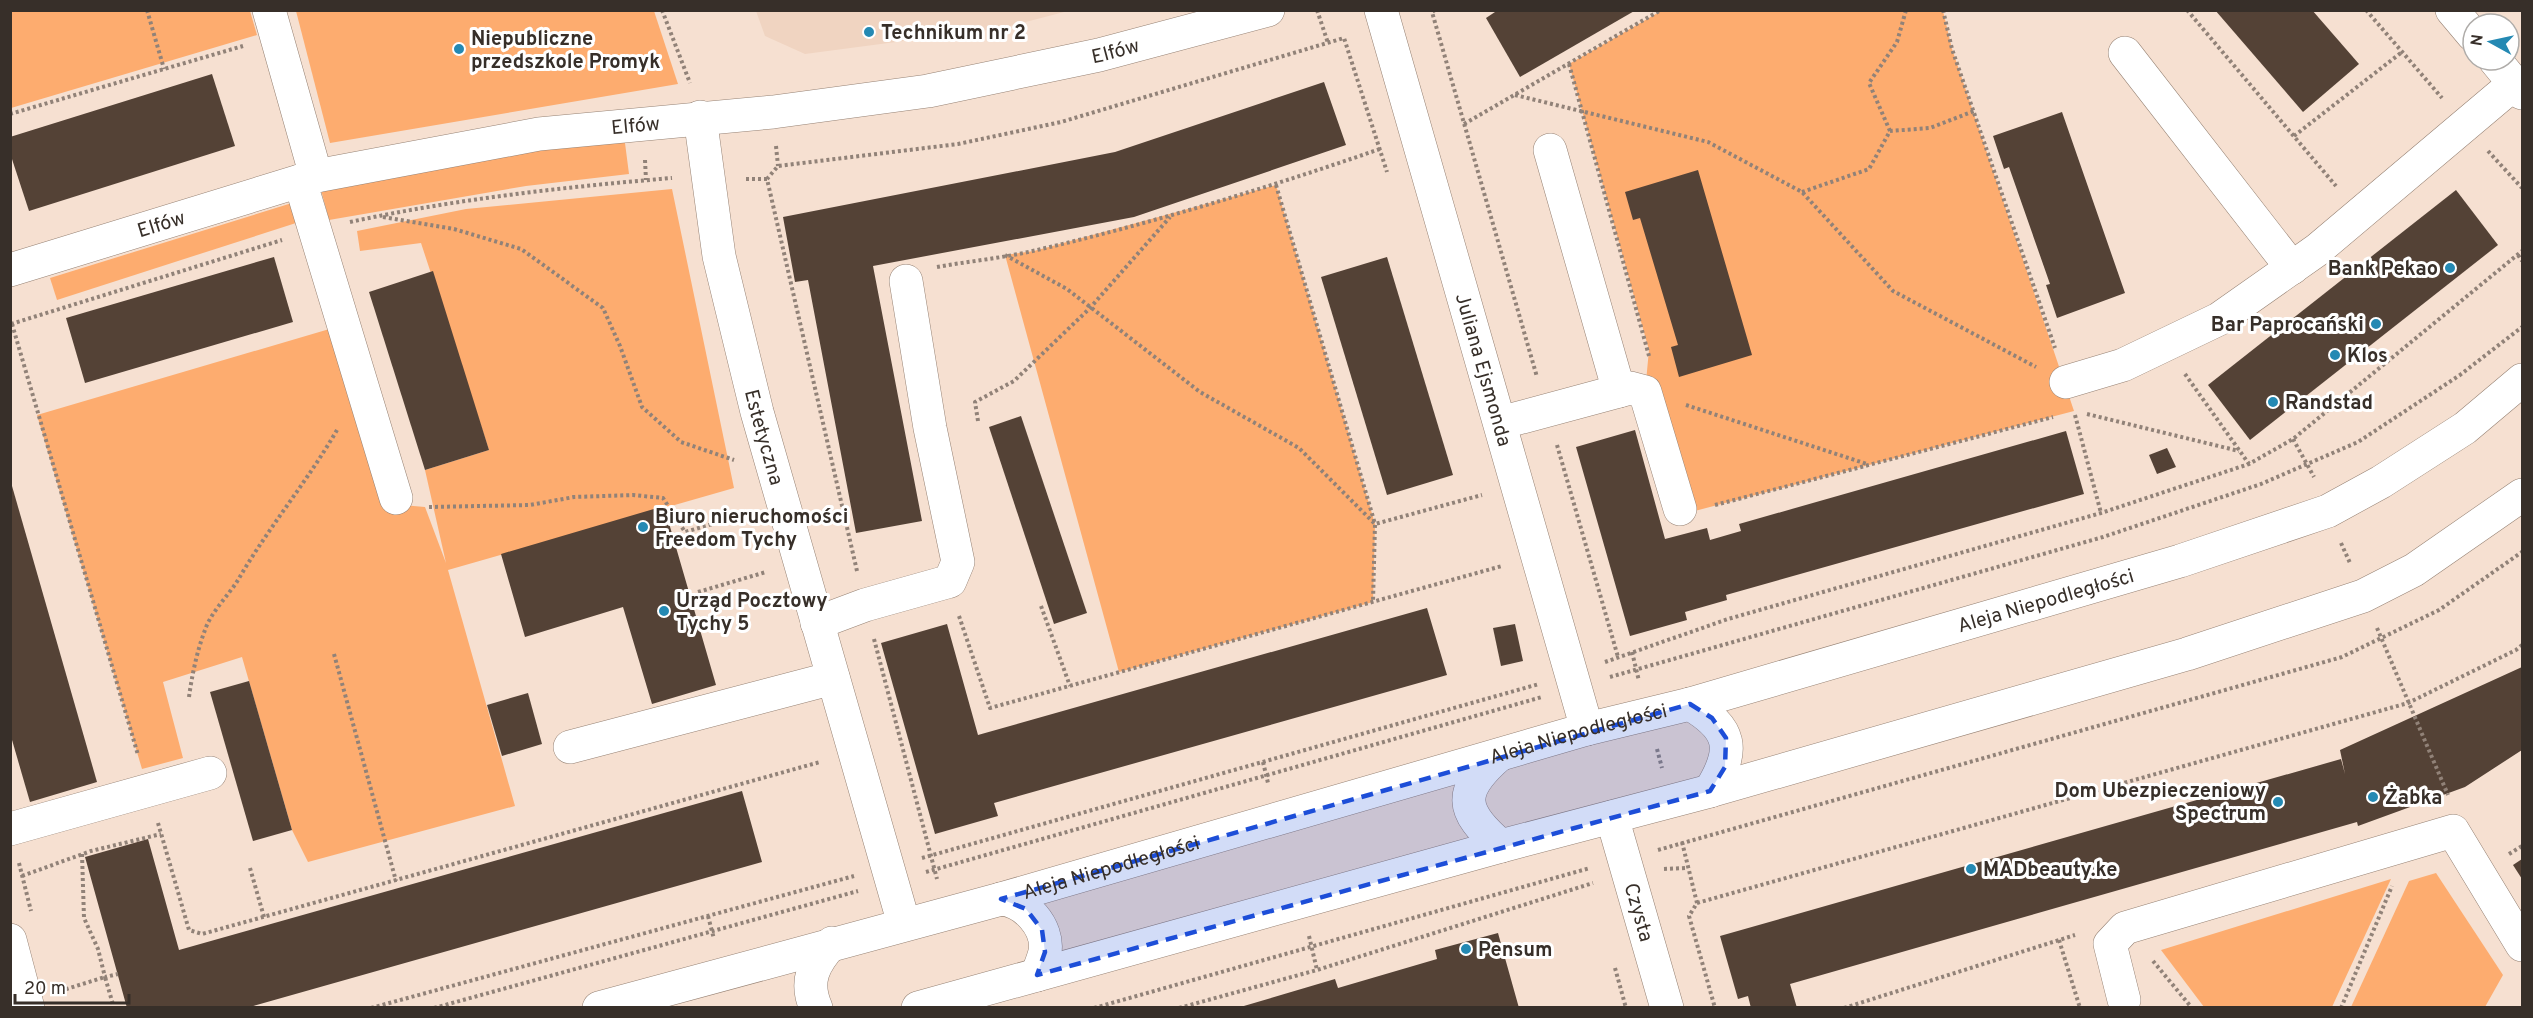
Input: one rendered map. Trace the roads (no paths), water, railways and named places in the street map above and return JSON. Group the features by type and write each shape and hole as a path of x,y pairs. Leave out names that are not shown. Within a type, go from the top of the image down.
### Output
{"street":[{"name":"Elfów","path":"10,270 308,178 696,103 773,112 928,91 1099,55 1268,10"},
{"name":"Juliana Ejsmonda","path":"1381,10 1587,729"},
{"path":"273,24 308,178 396,498"},
{"path":"2125,53 2292,268"},
{"path":"2070,396 2123,365 2219,319 2292,268 2360,214 2511,79"},
{"name":"Estetyczna","path":"696,103 719,255 757,412 888,875 904,924"},
{"path":"1551,150 1632,392 1680,509"},
{"path":"818,623 865,605 950,581 958,562 930,428 906,280"},
{"name":"Aleja Niepodległości","path":"599,1008 1001,899 1587,729 1690,704 2180,561 2328,511 2381,482 2465,428 2523,380"},
{"path":"1500,423 1547,410 1632,392"},
{"path":"918,1008 954,1003 1037,975 1710,790 2187,654 2363,596 2414,570 2523,495"},
{"path":"570,747 833,678"},
{"path":"1690,704 1712,718 1725,738 1727,753 1725,767 1710,790"},
{"path":"1499,755 1476,775 1470,798 1472,812 1478,824 1501,846"},
{"path":"10,829 210,773"},
{"name":"Czysta","path":"1612,817 1667,1008"},
{"path":"2124,1000 2110,944 2125,928 2453,831 2523,945"},
{"path":"1001,899 1014,902 1026,909 1042,930 1045,952 1037,975"},
{"path":"10,940 41,1000"},
{"path":"816,1008 811,992 811,976 817,961 832,944"}],"place":[{"name":"Technikum nr 2","path":"869,32"},
{"name":"Niepubliczne przedszkole Promyk","path":"459,49"},
{"name":"Bank Pekao","path":"2450,268"},
{"name":"Bar Paprocański","path":"2376,324"},
{"name":"Klos","path":"2335,355"},
{"name":"Randstad","path":"2273,402"},
{"name":"Biuro nieruchomości Freedom Tychy","path":"643,527"},
{"name":"Urząd Pocztowy Tychy 5","path":"664,611"},
{"name":"Żabka","path":"2373,797"},
{"name":"Dom Ubezpieczeniowy Spectrum","path":"2278,802"},
{"name":"MADbeauty.ke","path":"1971,869"},
{"name":"Pensum","path":"1466,949"}]}
